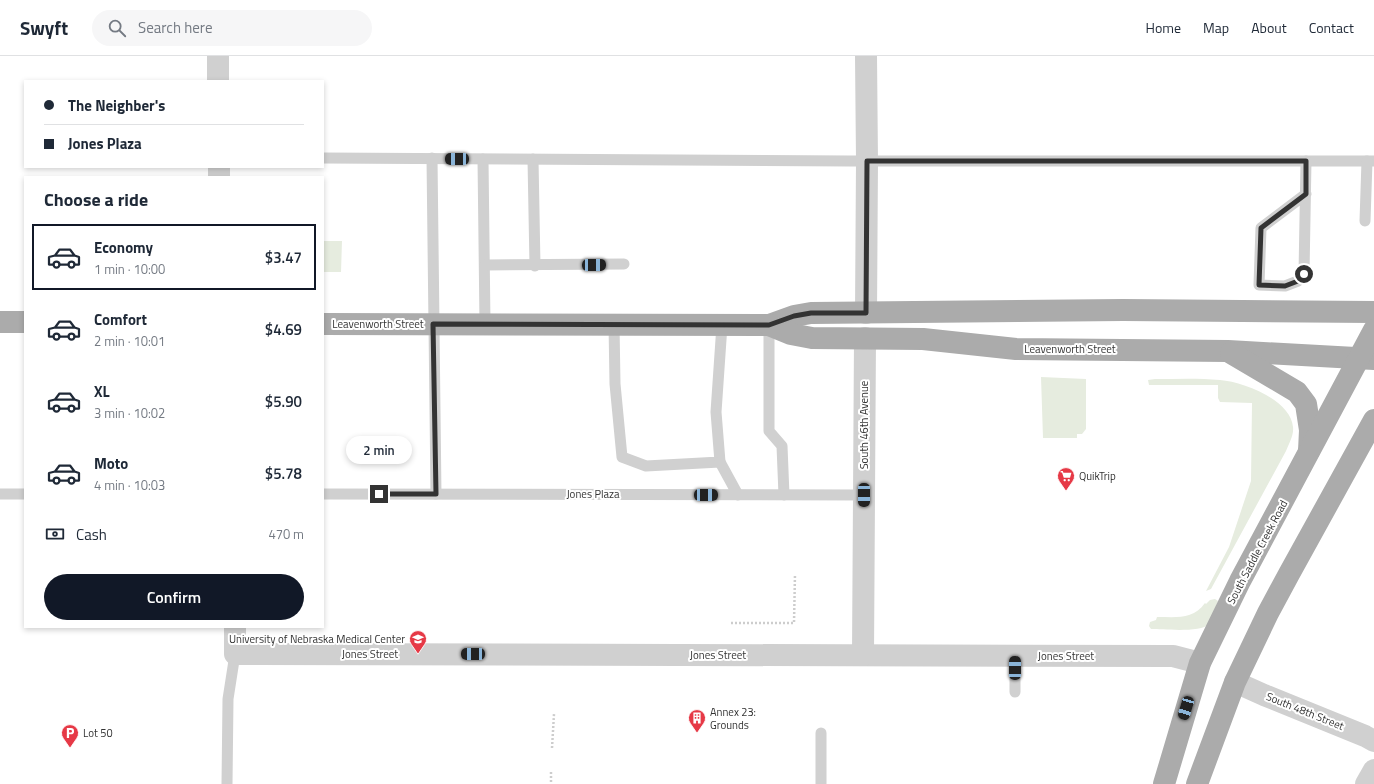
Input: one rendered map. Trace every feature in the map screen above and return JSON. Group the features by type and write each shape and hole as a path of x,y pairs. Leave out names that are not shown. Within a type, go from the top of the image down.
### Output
{"main road":[{"name":"Leavenworth Street","path":"324,324 769,325 794,316 811,313 1115,310 1374,312"},
{"path":"0,322 24,322"},
{"name":"Leavenworth Street","path":"769,325 791,334 812,338 922,339 1016,349 1228,351 1366,358"},
{"name":"South Saddle Creek Road","path":"1164,784 1200,663 1240,581 1308,454 1366,358 1374,330"},
{"path":"1228,351 1297,392 1306,404 1310,430 1308,454"},
{"path":"1197,784 1235,682 1289,574 1374,420"}],"street":[{"path":"218,56 218,80"},
{"path":"866,56 866,313"},
{"name":"South 46th Avenue","path":"863,656 865,338"},
{"path":"235,628 235,654"},
{"name":"Jones Street","path":"235,654 1173,656 1200,663"},
{"name":"South 48th Street","path":"1235,682 1374,741"},
{"path":"1366,784 1374,770"}],"lane":[{"path":"324,158 867,161 1370,161 1365,221"},
{"path":"432,158 436,494"},
{"path":"483,159 485,324"},
{"path":"532,159 535,266"},
{"path":"1306,161 1306,194 1304,274 1298,281 1285,286 1259,285 1261,228 1306,194"},
{"path":"484,265 535,266 624,264"},
{"path":"614,324 615,384 622,457 646,466 720,462"},
{"path":"722,325 716,412 720,462 738,495"},
{"path":"769,325 769,431 782,446 784,495"},
{"path":"0,494 24,494"},
{"name":"Jones Plaza","path":"324,494 864,495"},
{"path":"227,784 228,699 235,654"},
{"path":"1015,656 1015,692"},
{"path":"821,733 821,784"}],"path":[{"path":"731,623 794,623 795,574"},
{"path":"552,748 554,714"},
{"path":"551,772 551,784"}],"shaded area":[{"path":"324,241 342,241 341,272 324,272"},
{"path":"1041,377 1086,379 1086,429 1082,434 1077,434 1077,438 1043,438"},
{"path":"1212,379 1241,384 1265,394 1275,401 1290,417 1293,427 1292,436 1286,451 1211,589 1206,591 1229,547 1251,481 1252,403 1220,402 1218,398 1218,385 1149,385 1148,380"},
{"path":"1215,599 1218,601 1213,616 1209,624 1205,627 1190,630 1173,630 1151,629 1149,626 1150,622 1156,620 1157,617 1177,617 1190,615 1205,603 1206,604 1210,600"}],"place":[{"name":"QuikTrip","path":"1066,491"},
{"name":"University of Nebraska Medical Center","path":"418,654"},
{"name":"Annex 23: Grounds","path":"697,733"},
{"name":"Lot 50","path":"70,748"}],"route":[{"path":"379,494 436,494 433,324 769,325 794,316 811,313 866,313 867,161 1306,161 1306,194 1261,228 1259,285 1285,286 1298,281 1304,274"}]}
